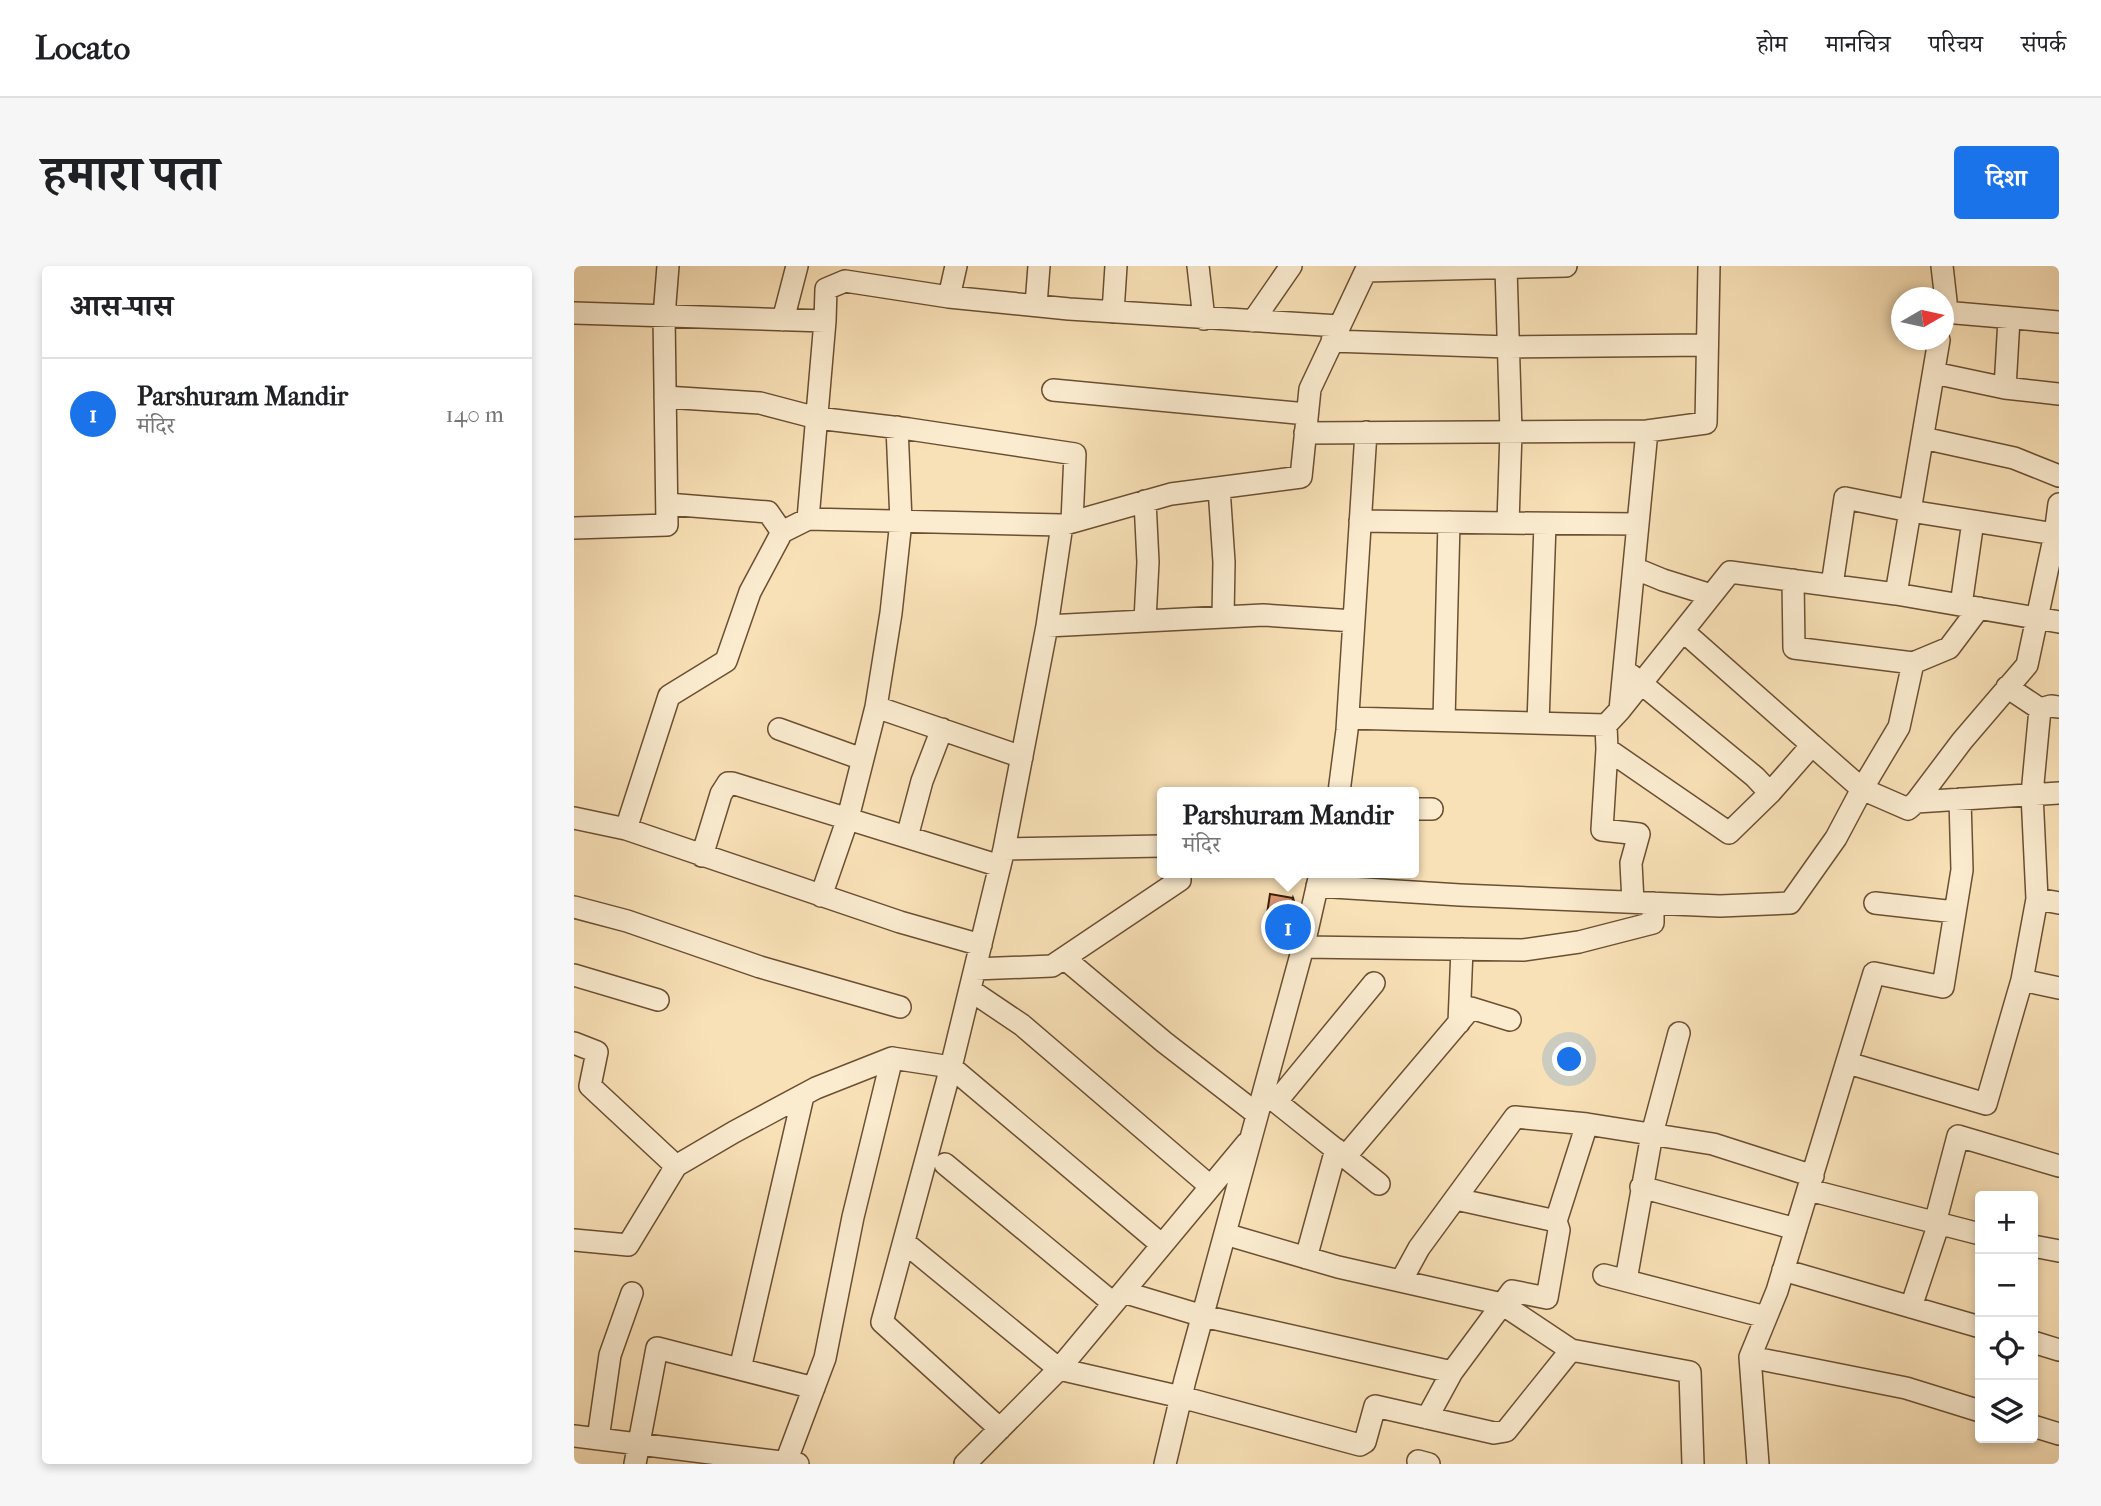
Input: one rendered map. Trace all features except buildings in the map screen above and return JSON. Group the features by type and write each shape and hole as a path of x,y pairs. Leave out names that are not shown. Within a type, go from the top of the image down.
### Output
{"street":[{"path":"574,528 667,525 664,316 668,266"},
{"path":"948,297 956,266"},
{"path":"1036,305 1039,266"},
{"path":"1112,312 1116,266"},
{"path":"1198,266 1204,318"},
{"path":"1253,321 1291,266"},
{"path":"626,829 669,696 726,661 751,592 782,532 808,519 1067,524 1171,494 1301,477 1310,389 1367,268 1566,266"},
{"path":"1053,390 1366,432 1647,432 1706,423 1709,266"},
{"path":"1942,266 1944,287"},
{"path":"1506,268 1511,432 1508,523"},
{"path":"783,320 794,276 826,289 845,282 883,276 948,297 1253,321 1335,334 1508,347 1707,345"},
{"path":"808,519 826,289"},
{"path":"1954,315 2059,322"},
{"path":"575,318 664,316 825,321"},
{"path":"2005,388 2009,319"},
{"path":"1896,594 1937,350"},
{"path":"1934,373 2005,388 2059,394"},
{"path":"665,397 760,403 817,418 897,427 1075,454 1067,524 1002,858 951,1067 883,1322 1000,1429"},
{"path":"821,896 848,818 876,706 891,613 901,521 897,427"},
{"path":"1340,787 1348,718 1366,432"},
{"path":"1303,947 1523,950 1579,942 1653,923 1643,902 1631,863 1639,834 1602,830 1607,749 1624,668 1647,432"},
{"path":"1923,438 2014,458 2059,476"},
{"path":"1219,488 1224,562 1223,617"},
{"path":"1832,585 1845,498 2057,534"},
{"path":"1145,501 1145,620"},
{"path":"667,504 768,512 782,532"},
{"path":"1683,631 1861,789 1908,809 2027,665 2048,621 2059,504"},
{"path":"1360,521 1638,524"},
{"path":"1793,580 1794,648 1913,663 1949,648 1970,607 1973,521"},
{"path":"1444,720 1448,522"},
{"path":"1538,723 1545,524"},
{"path":"1634,568 1711,595"},
{"path":"1348,718 1538,723 1613,717 1730,572 1896,594 2048,621"},
{"path":"1047,626 1263,615 1354,621"},
{"path":"1270,1097 1318,879 1460,895 1720,906 1790,903 1836,838 1861,789 1899,727 1913,663"},
{"path":"1624,668 1755,777 1770,793"},
{"path":"1848,1063 1986,1104 2022,980 2037,899 2032,794 2050,708 2007,687"},
{"path":"876,706 1022,757"},
{"path":"779,729 862,759"},
{"path":"907,837 922,781 942,729"},
{"path":"1607,749 1728,833 1770,793 1812,745"},
{"path":"702,856 721,794 727,783 751,787 907,837 1002,858 1157,846"},
{"path":"1916,802 2059,793"},
{"path":"1758,1464 1749,1357 1783,1270 1874,973 1942,987 1962,870 1960,799"},
{"path":"574,818 626,829 821,896 981,944"},
{"path":"975,969 1052,966 1180,878"},
{"path":"2037,899 2059,903"},
{"path":"1875,903 1955,912"},
{"path":"574,907 628,921 760,967 900,1007"},
{"path":"1459,1023 1462,949"},
{"path":"1063,958 1164,1042 1257,1114"},
{"path":"574,975 657,1000"},
{"path":"2022,980 2059,988"},
{"path":"1165,1464 1257,1114 1374,983"},
{"path":"970,990 1022,1025 1210,1186"},
{"path":"1306,1258 1340,1153 1471,1008 1510,1020"},
{"path":"1626,1280 1641,1187 1679,1033"},
{"path":"574,1043 597,1052 590,1086 676,1166"},
{"path":"574,1436 598,1439 636,1454 779,1463 825,1358 853,1217 892,1058"},
{"path":"574,1240 628,1245 676,1166 803,1096 892,1058 951,1067 1162,1245"},
{"path":"740,1369 803,1096"},
{"path":"1270,1097 1379,1184"},
{"path":"1401,1281 1419,1248 1515,1117 1587,1124 1713,1144 1811,1183 1975,1233"},
{"path":"1427,1418 1452,1372 1512,1291 1547,1298 1559,1230 1556,1220 1587,1124"},
{"path":"1911,1307 1937,1223 1958,1136 2059,1166"},
{"path":"965,1464 1059,1369 1251,1137"},
{"path":"945,1164 1118,1298 1452,1372"},
{"path":"1641,1187 1796,1229"},
{"path":"1455,1199 1556,1220"},
{"path":"1225,1234 1306,1258 1502,1304 1571,1350 1690,1372 1693,1464"},
{"path":"904,1242 1059,1369 1181,1398 1360,1446 1366,1442 1375,1406 1494,1433 1506,1431 1571,1350"},
{"path":"2038,1247 2059,1251"},
{"path":"1783,1270 1975,1326"},
{"path":"1604,1275 1766,1317"},
{"path":"598,1439 610,1355 632,1293"},
{"path":"2038,1344 2059,1350"},
{"path":"636,1454 657,1348 814,1388"},
{"path":"1749,1357 1906,1388 1975,1409"},
{"path":"2038,1428 2059,1434"}],"place":[{"name":"Parshuram Mandir","path":"1288,927"}]}
